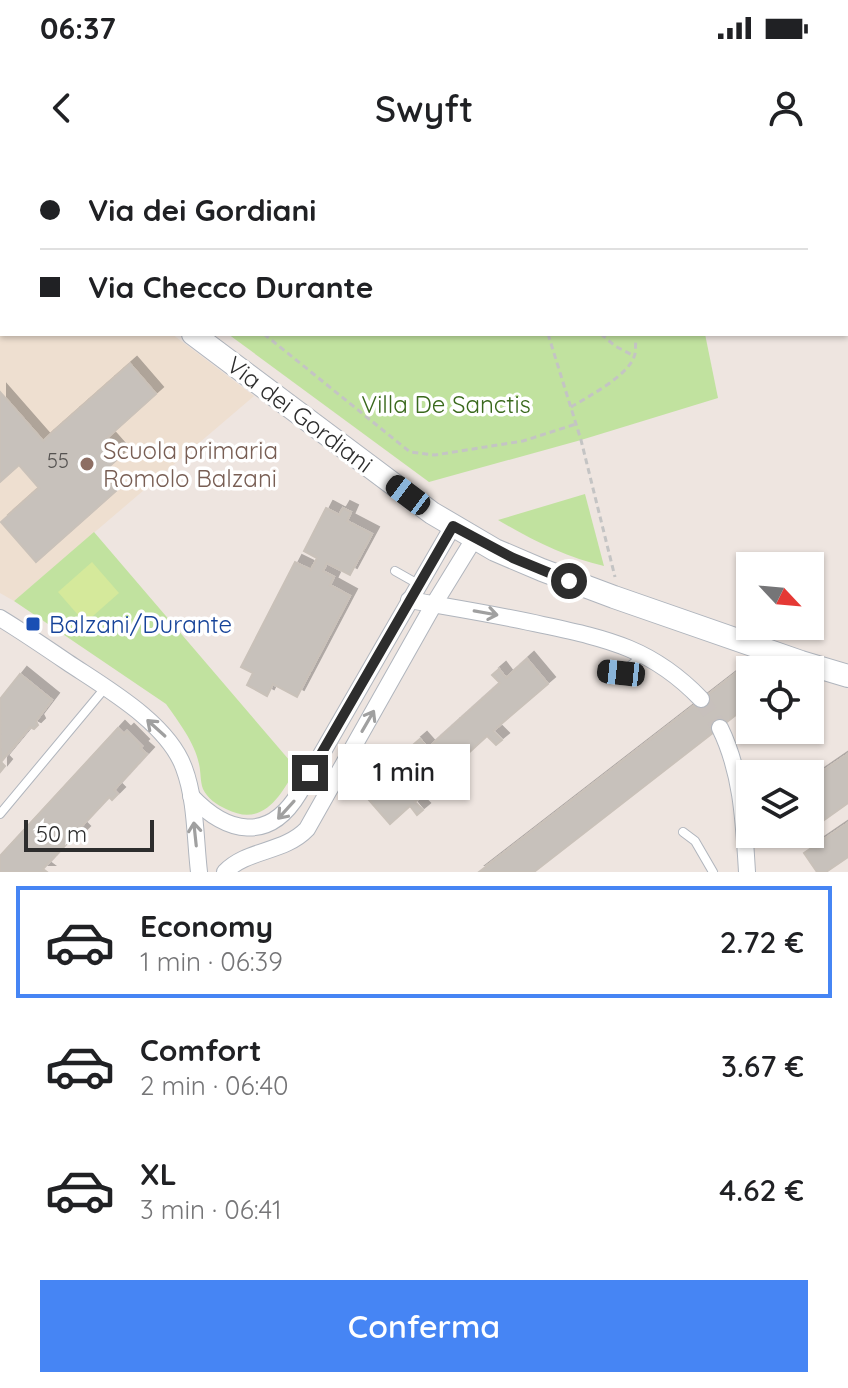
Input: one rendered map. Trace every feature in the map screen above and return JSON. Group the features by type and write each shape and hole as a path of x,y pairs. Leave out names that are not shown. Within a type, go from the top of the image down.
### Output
{"street":[{"name":"Via dei Gordiani","path":"196,336 474,539 555,575 784,656"},
{"path":"191,796 213,816 241,827 264,825 283,815 299,793 453,526"},
{"path":"225,872 233,864 284,845 307,829 474,539"},
{"path":"409,600 495,614 600,637 644,655 668,676 686,684 701,699"},
{"path":"0,618 137,711 168,739 185,771 191,796 199,872"},
{"name":"Via dei Gordiani","path":"824,669 848,676"},
{"name":"Via dei Gordiani","path":"824,674 848,687"},
{"path":"720,728 739,783 747,872"}],"lane":[{"path":"395,571 418,584"},
{"path":"604,671 621,673 644,655"},
{"path":"0,814 105,688"},
{"path":"683,832 695,841 713,872"}],"path":[{"path":"266,336 410,452 435,455 523,441 576,424"},
{"path":"549,336 576,424 617,586"},
{"path":"603,336 635,356"},
{"path":"571,407 607,385 626,368 635,356 636,341"}],"shaded area":[{"name":"Scuola primaria Romolo Balzani","path":"0,336 175,336 254,396 14,601 0,593"}],"green space":[{"name":"Villa De Sanctis","path":"231,336 705,336 718,398 429,482"},
{"path":"585,494 604,566 549,547 498,520"},
{"path":"94,532 296,768 277,798 260,812 239,814 213,801 203,789 194,748 166,704 14,601"},
{"path":"92,562 119,593 85,623 58,592"}],"building":[{"path":"130,364 156,394 107,438 122,455 101,474 116,491 36,562 1,522 39,488 19,465 0,482 0,392 43,441"},
{"path":"326,508 339,515 343,508 351,512 347,521 372,534 350,575 327,563 323,571 334,577 330,585 350,596 297,697 273,684 267,696 247,685 253,673 241,667 295,562 311,570 317,558 304,551"},
{"path":"527,659 548,684 493,731 502,740 496,745 487,736 415,802 423,810 417,815 410,806 390,824 369,800 422,753 414,744 420,739 428,748 500,683 492,675 499,669 506,678"},
{"path":"736,673 736,715 534,872 479,872"},
{"path":"20,674 52,700 36,721 38,725 34,729 30,727 1,762 5,766 1,771 0,699"},
{"path":"118,728 124,734 127,731 147,754 114,790 118,794 112,800 109,797 79,829 83,833 78,838 74,835 43,869 47,872 0,872 0,856"},
{"path":"848,754 848,803 824,820 824,770"},
{"path":"848,823 848,857 826,872 817,872 804,853 811,848 824,848 824,839"}],"tunnel":[{"path":"701,699 720,728"}],"place":[{"name":"Scuola primaria Romolo Balzani","path":"87,464"},
{"name":"Balzani/Durante","path":"33,624"}],"route":[{"path":"310,773 453,526 495,550 569,581"}]}
